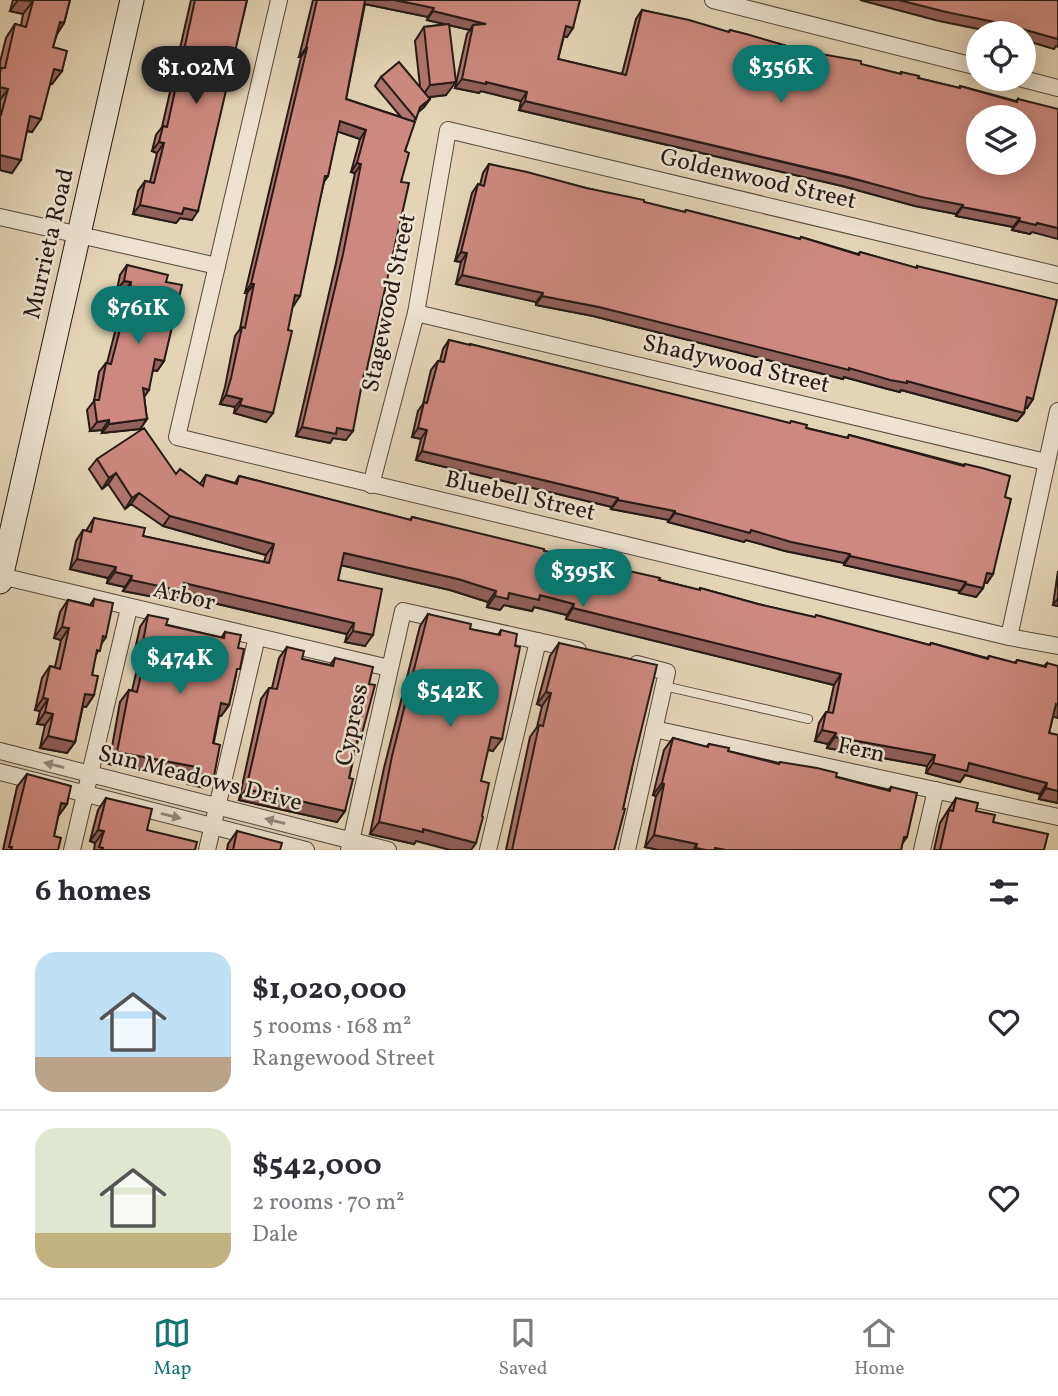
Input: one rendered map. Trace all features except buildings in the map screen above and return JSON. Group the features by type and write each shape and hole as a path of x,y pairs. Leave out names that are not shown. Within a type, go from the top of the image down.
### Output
{"main road":[{"name":"Murrieta Road","path":"1,579 132,0"}],"street":[{"path":"0,217 216,266 279,0"},
{"path":"713,0 966,64"},
{"path":"1036,82 1058,88"},
{"name":"Goldenwood Street","path":"448,130 1058,275"},
{"name":"Stagewood Street","path":"371,485 416,313 448,130"},
{"name":"Bluebell Street","path":"216,266 177,437 1009,638 1058,646"},
{"name":"Shadywood Street","path":"416,313 1046,462"},
{"path":"1009,638 1058,411"},
{"path":"1,579 129,608"},
{"name":"Arbor","path":"72,850 129,608 389,668"},
{"name":"Cypress","path":"350,845 403,611 538,641"},
{"path":"207,850 257,637"},
{"path":"488,850 538,641 590,653"},
{"path":"615,659 667,672 627,850"},
{"name":"Fern","path":"654,729 1058,817"},
{"name":"Sun Meadows Drive","path":"0,751 217,807 350,845 388,850"},
{"name":"Sun Meadows Drive","path":"0,772 306,850"},
{"path":"922,850 936,790"}],"lane":[{"path":"664,686 808,719"}]}
